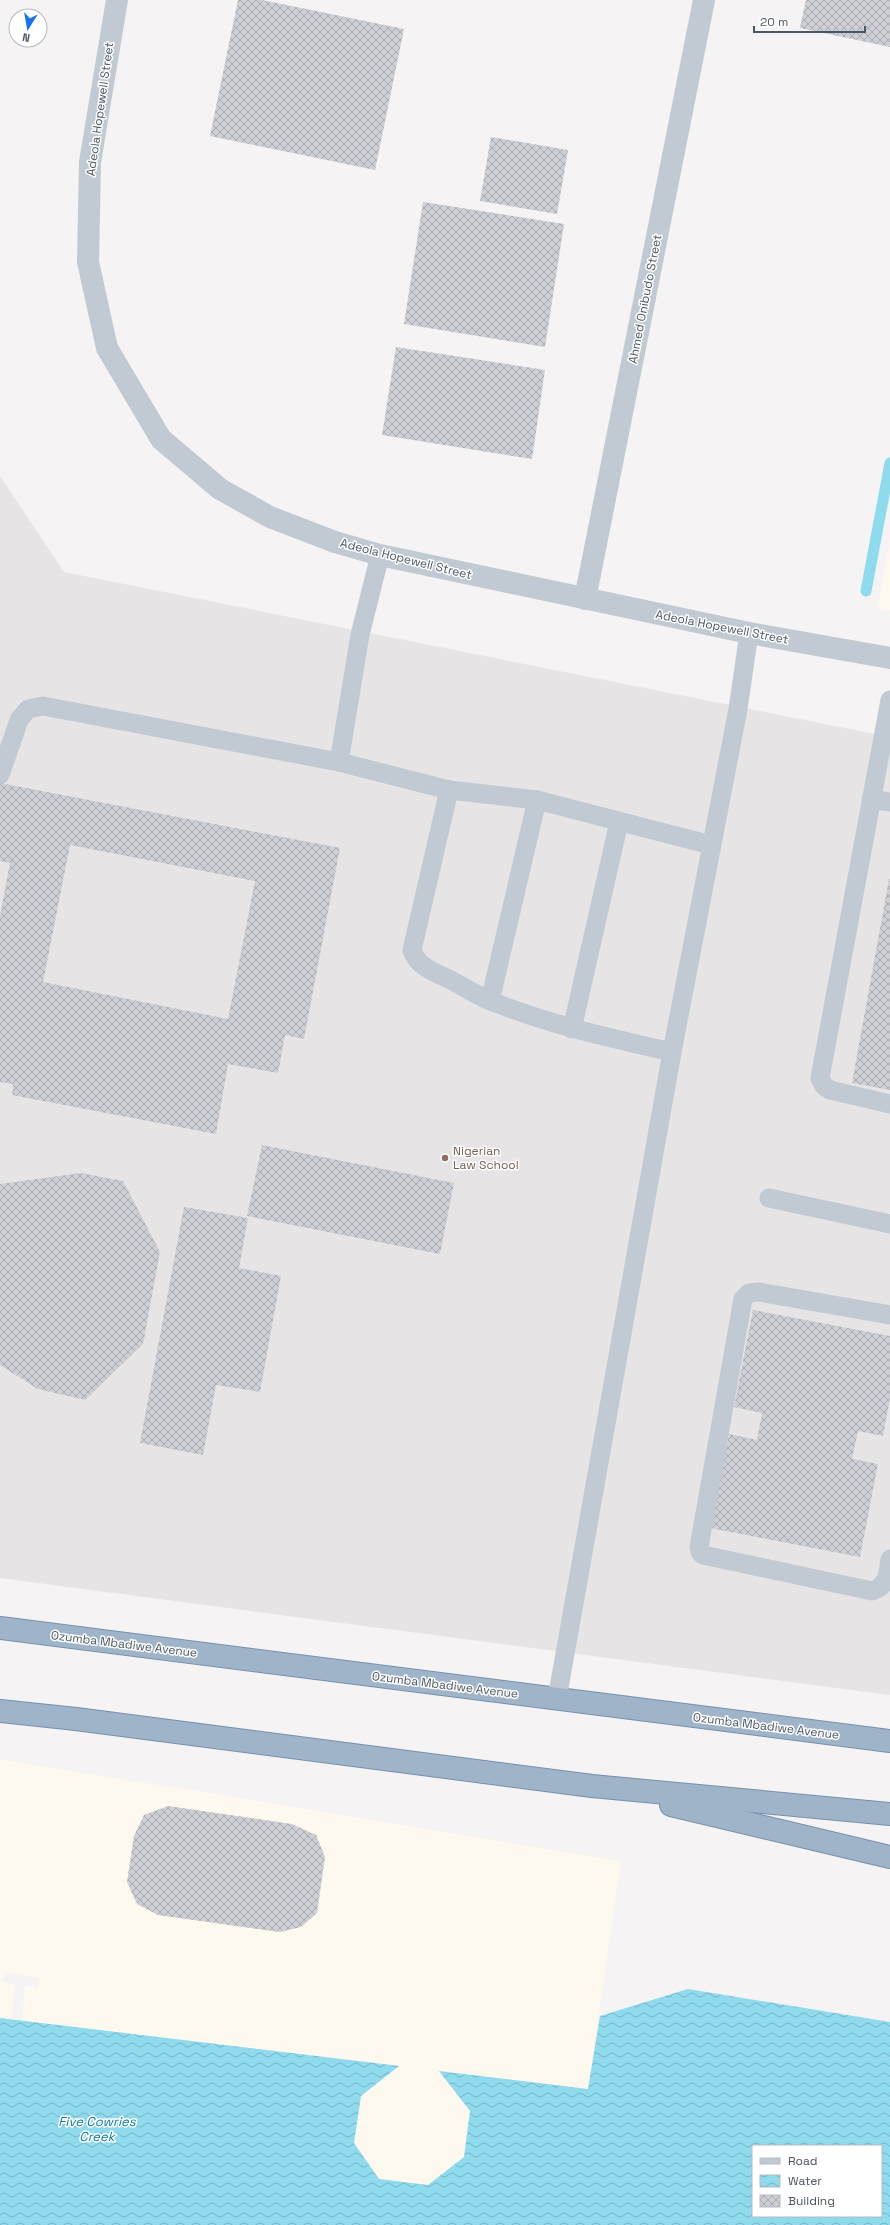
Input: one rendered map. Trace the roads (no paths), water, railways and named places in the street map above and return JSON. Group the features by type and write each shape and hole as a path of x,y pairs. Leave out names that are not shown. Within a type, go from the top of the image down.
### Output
{"highway":[{"name":"Ozumba Mbadiwe Avenue","path":"0,1628 890,1741"},
{"path":"0,1711 76,1719 592,1786 890,1814"},
{"path":"592,1786 890,1857"}],"street":[{"name":"Adeola Hopewell Street","path":"117,0 90,162 88,262 107,348 161,439 220,489 270,518 336,542 380,555 585,599 749,633 890,658"},
{"name":"Ahmed Onibudo Street","path":"585,599 704,0"}],"lane":[{"path":"339,762 360,635 380,555"},
{"path":"557,1699 672,1052 738,708 749,633"},
{"path":"890,700 820,1078 824,1086 830,1090 890,1104"},
{"path":"0,775 19,720 28,709 43,706 339,762 448,790 537,800 619,822 711,844"},
{"path":"448,790 412,950 415,960 425,967 490,1001 572,1028 672,1052"},
{"path":"872,799 890,802"},
{"path":"490,1001 537,800"},
{"path":"572,1028 619,822"},
{"path":"769,1198 890,1224"},
{"path":"890,1315 760,1292 749,1293 743,1299 699,1547 700,1552 703,1555 872,1590 879,1589 886,1582 890,1559"}],"water":[{"name":"Five Cowries Creek","path":"688,1989 890,2022 890,2225 0,2225 0,2018 399,2066 361,2096 354,2143 379,2179 428,2185 464,2157 470,2111 439,2071 588,2089 600,2016"}],"waterway":[{"path":"866,591 890,463"}],"place":[{"name":"Nigerian Law School","path":"445,1158"}]}
